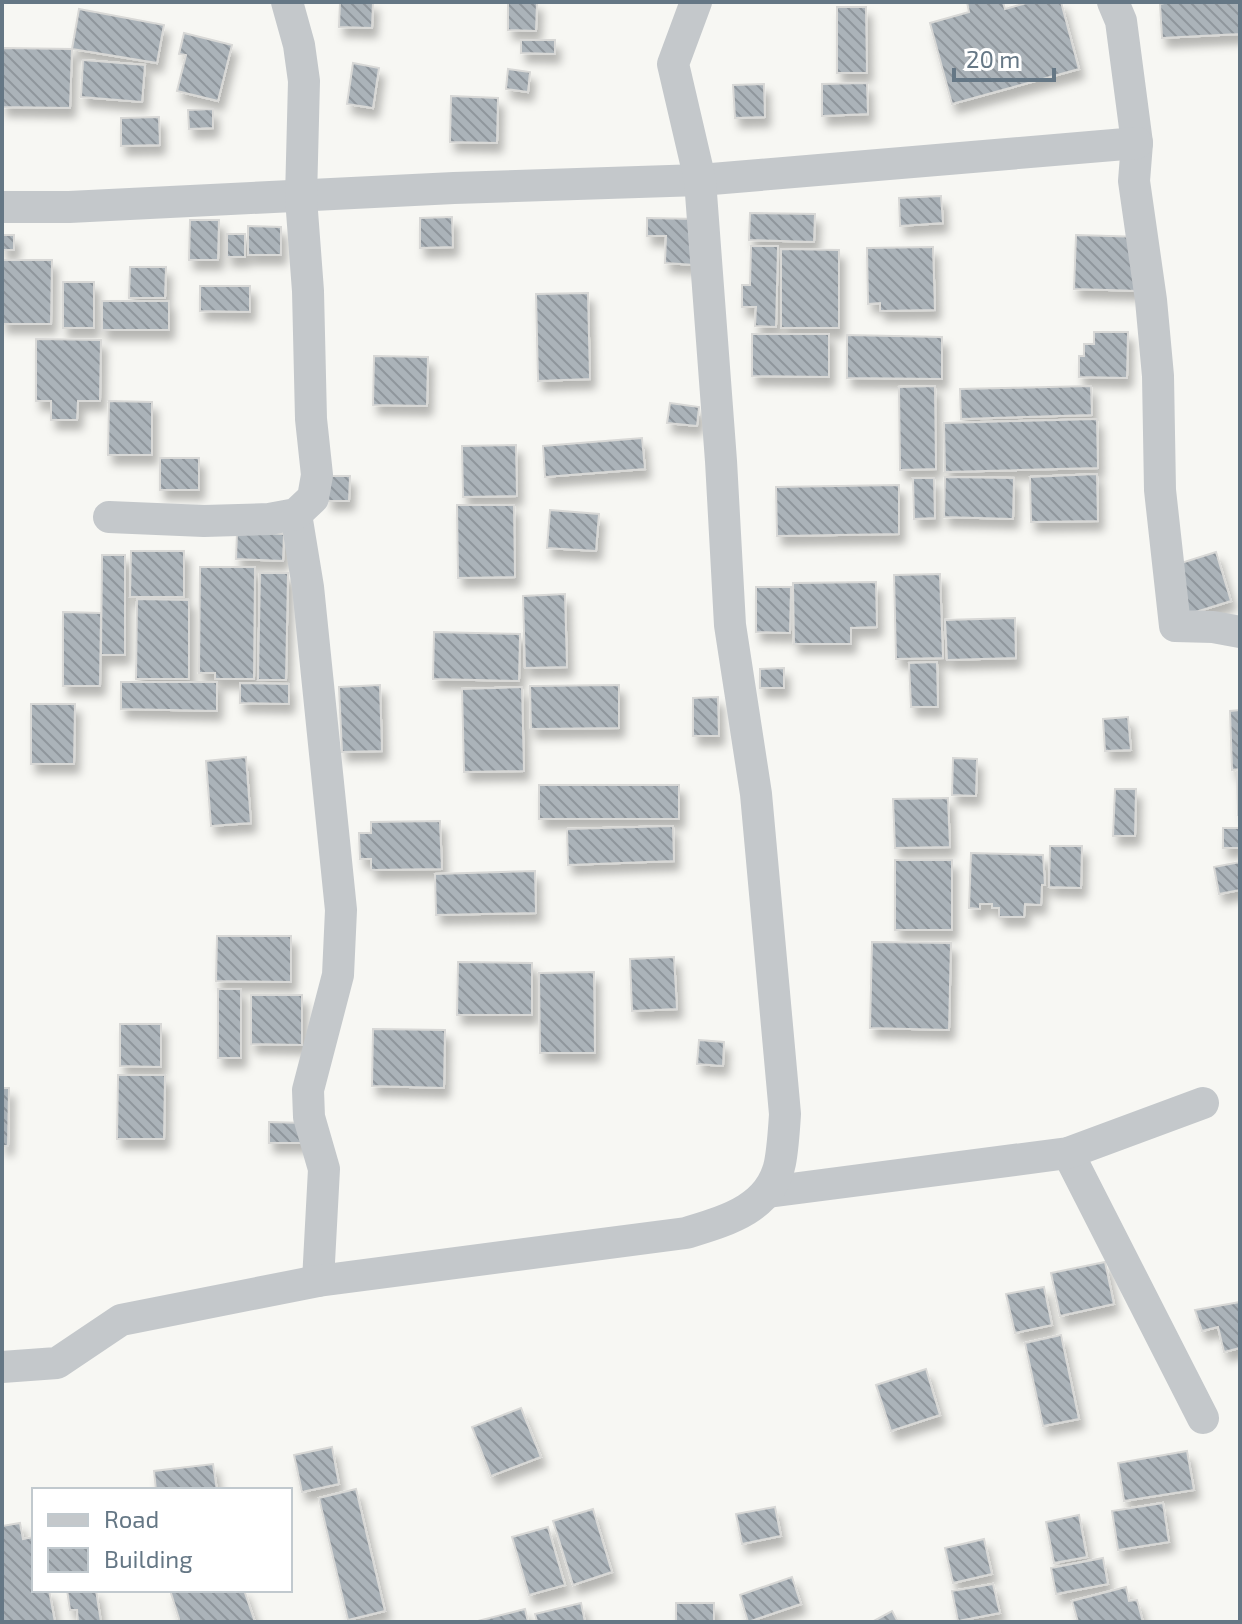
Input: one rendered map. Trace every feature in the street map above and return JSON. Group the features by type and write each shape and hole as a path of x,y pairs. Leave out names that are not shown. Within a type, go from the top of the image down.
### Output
{"street":[{"path":"109,517 204,521 269,519 296,514 313,498 317,475 311,419 308,291 301,198 304,81 299,45 287,2"},
{"path":"2,1367 57,1363 121,1320 318,1281 686,1233 737,1217 768,1192 780,1165 785,1114 756,794 730,625 700,180 673,64 696,2"},
{"path":"1113,2 1121,21 1137,143 1134,181 1155,345 1160,490 1175,626 1213,627 1240,632"},
{"path":"2,207 69,207 301,198 454,188 700,180 1137,143"},
{"path":"296,514 308,587 341,910 338,975 308,1090 309,1117 324,1169 318,1281"},
{"path":"768,1192 1068,1153 1203,1103"},
{"path":"1068,1153 1203,1418"}],"building":[{"path":"340,2 373,2 372,28 339,27"},
{"path":"508,2 537,2 536,31 508,30"},
{"path":"967,2 1003,2 1005,9 1030,2 1061,2 1079,69 952,104 930,23 969,12"},
{"path":"1240,2 1240,34 1162,38 1160,4"},
{"path":"837,7 866,7 867,73 837,73"},
{"path":"79,9 164,25 157,63 72,49"},
{"path":"184,33 232,45 218,101 177,91 186,55 179,54"},
{"path":"521,40 555,40 555,54 521,53"},
{"path":"2,48 72,49 70,108 2,107"},
{"path":"83,60 145,65 142,102 81,97"},
{"path":"353,63 379,68 373,108 347,104"},
{"path":"508,69 530,72 528,92 506,89"},
{"path":"867,83 868,114 822,116 822,84"},
{"path":"764,84 765,117 735,118 733,85"},
{"path":"451,96 498,98 497,143 450,142"},
{"path":"213,109 213,128 189,129 188,110"},
{"path":"159,117 160,145 121,146 121,118"},
{"path":"941,196 943,223 900,226 899,198"},
{"path":"750,213 815,214 814,242 749,240"},
{"path":"452,217 453,247 420,248 420,218"},
{"path":"647,218 697,219 695,265 665,263 666,236 647,236"},
{"path":"190,220 219,220 218,260 189,260"},
{"path":"248,226 281,227 281,255 248,255"},
{"path":"227,234 245,234 245,257 227,257"},
{"path":"2,235 14,235 14,250 2,250"},
{"path":"1076,235 1142,237 1140,291 1074,289"},
{"path":"751,246 778,246 776,327 755,326 756,307 742,307 742,285 750,285"},
{"path":"933,247 935,310 880,311 880,303 868,304 867,248"},
{"path":"781,249 839,250 839,328 781,328"},
{"path":"2,260 52,260 51,324 2,324"},
{"path":"130,267 166,267 165,298 129,298"},
{"path":"63,282 94,282 94,328 63,328"},
{"path":"200,286 250,286 250,312 200,311"},
{"path":"588,293 590,379 538,381 536,294"},
{"path":"102,301 169,301 169,330 102,330"},
{"path":"1094,332 1128,332 1127,378 1079,377 1079,356 1084,356 1084,344 1094,344"},
{"path":"752,334 829,334 829,377 752,376"},
{"path":"847,335 942,337 942,379 847,378"},
{"path":"36,339 101,340 100,401 78,401 77,420 51,420 51,401 36,401"},
{"path":"374,356 428,357 427,406 373,405"},
{"path":"935,386 936,469 900,470 899,387"},
{"path":"1091,386 1092,415 961,419 960,389"},
{"path":"109,401 152,402 152,455 108,455"},
{"path":"670,403 699,407 697,426 667,423"},
{"path":"1097,419 1098,468 945,472 944,423"},
{"path":"642,438 645,469 545,477 543,446"},
{"path":"516,445 517,496 463,497 462,446"},
{"path":"160,458 199,458 199,490 160,490"},
{"path":"1097,474 1098,521 1031,522 1030,477"},
{"path":"328,476 350,476 349,501 327,501"},
{"path":"945,477 1014,478 1013,519 944,517"},
{"path":"913,478 934,478 935,518 914,519"},
{"path":"899,485 899,534 777,536 776,487"},
{"path":"457,505 514,505 515,577 458,578"},
{"path":"550,510 599,514 596,551 547,548"},
{"path":"237,532 284,534 283,561 236,559"},
{"path":"131,551 184,551 184,597 130,597"},
{"path":"1216,552 1231,601 1183,616 1178,564"},
{"path":"102,555 125,555 125,655 101,655"},
{"path":"200,567 255,567 254,679 215,679 215,673 199,673"},
{"path":"260,573 288,573 286,680 258,680"},
{"path":"940,574 943,658 896,659 894,575"},
{"path":"876,582 877,627 851,628 851,644 794,644 793,583"},
{"path":"756,587 791,587 790,633 756,632"},
{"path":"565,594 567,667 525,668 523,596"},
{"path":"137,599 189,600 189,679 136,679"},
{"path":"63,612 101,613 100,686 63,686"},
{"path":"1015,618 1016,658 947,660 945,620"},
{"path":"434,632 520,634 519,681 433,679"},
{"path":"937,662 938,707 911,707 909,663"},
{"path":"784,668 784,688 760,688 760,669"},
{"path":"121,682 217,682 217,711 121,709"},
{"path":"240,683 289,684 289,704 240,703"},
{"path":"380,685 382,751 342,752 339,687"},
{"path":"619,685 619,728 531,729 530,686"},
{"path":"522,687 524,771 464,772 462,689"},
{"path":"718,697 719,736 693,736 693,698"},
{"path":"31,704 75,704 74,764 31,764"},
{"path":"1240,710 1240,769 1232,770 1230,711"},
{"path":"1128,717 1131,750 1105,751 1103,719"},
{"path":"246,757 251,823 211,826 206,761"},
{"path":"953,758 977,759 976,796 952,795"},
{"path":"1237,772 1240,772 1240,815 1238,815"},
{"path":"539,785 679,785 679,819 539,819"},
{"path":"1115,789 1136,789 1135,836 1113,836"},
{"path":"948,798 950,847 895,848 893,799"},
{"path":"440,821 442,869 371,870 371,859 360,859 359,833 371,833 371,822"},
{"path":"673,826 674,861 568,865 567,829"},
{"path":"1223,828 1240,828 1240,848 1223,848"},
{"path":"1050,846 1082,846 1081,888 1049,887"},
{"path":"971,853 1043,855 1045,885 1042,885 1041,905 1025,904 1024,917 999,917 999,908 992,908 992,904 980,904 980,909 969,908"},
{"path":"895,860 952,860 952,930 895,930"},
{"path":"1240,862 1240,890 1219,894 1214,867"},
{"path":"535,871 536,913 436,915 435,874"},
{"path":"217,936 291,936 291,982 216,981"},
{"path":"872,942 951,943 949,1030 870,1028"},
{"path":"674,957 677,1009 632,1011 630,959"},
{"path":"458,962 532,963 532,1015 457,1015"},
{"path":"594,972 595,1053 540,1053 539,973"},
{"path":"218,989 241,989 241,1058 218,1058"},
{"path":"251,995 302,995 302,1045 251,1044"},
{"path":"120,1024 161,1024 161,1067 120,1066"},
{"path":"373,1029 445,1030 444,1088 372,1086"},
{"path":"699,1040 724,1042 723,1066 697,1064"},
{"path":"118,1075 165,1075 164,1139 117,1139"},
{"path":"2,1088 9,1088 8,1146 2,1146"},
{"path":"269,1122 305,1123 305,1143 269,1143"},
{"path":"1105,1262 1114,1304 1060,1316 1051,1273"},
{"path":"1044,1287 1052,1325 1015,1333 1006,1294"},
{"path":"1240,1302 1240,1348 1224,1352 1218,1327 1202,1331 1195,1310"},
{"path":"1061,1335 1079,1419 1043,1426 1025,1343"},
{"path":"926,1369 940,1415 891,1431 876,1385"},
{"path":"521,1408 541,1457 491,1476 472,1427"},
{"path":"332,1447 339,1484 302,1492 294,1455"},
{"path":"1187,1451 1194,1490 1124,1501 1118,1463"},
{"path":"213,1464 217,1488 156,1488 154,1471"},
{"path":"356,1489 385,1611 348,1620 319,1498"},
{"path":"1163,1503 1169,1542 1118,1550 1112,1511"},
{"path":"775,1507 781,1536 742,1544 736,1514"},
{"path":"593,1509 612,1572 573,1585 553,1521"},
{"path":"1079,1515 1087,1557 1054,1563 1046,1522"},
{"path":"20,1523 23,1539 32,1537 32,1592 49,1592 55,1622 2,1622 2,1526"},
{"path":"548,1527 565,1585 529,1595 512,1537"},
{"path":"984,1539 992,1574 953,1583 945,1548"},
{"path":"1103,1558 1108,1584 1056,1594 1051,1568"},
{"path":"792,1577 801,1604 748,1622 740,1595"},
{"path":"993,1584 1000,1613 958,1621 952,1591"},
{"path":"1126,1587 1129,1601 1137,1600 1143,1622 1078,1622 1072,1601"},
{"path":"67,1592 96,1592 101,1622 78,1622 77,1610 70,1610"},
{"path":"171,1592 245,1592 255,1622 180,1622"},
{"path":"581,1603 585,1622 537,1622 535,1614"},
{"path":"676,1603 714,1603 714,1622 676,1622"},
{"path":"525,1609 528,1622 474,1622"},
{"path":"892,1611 898,1622 872,1622"}]}
